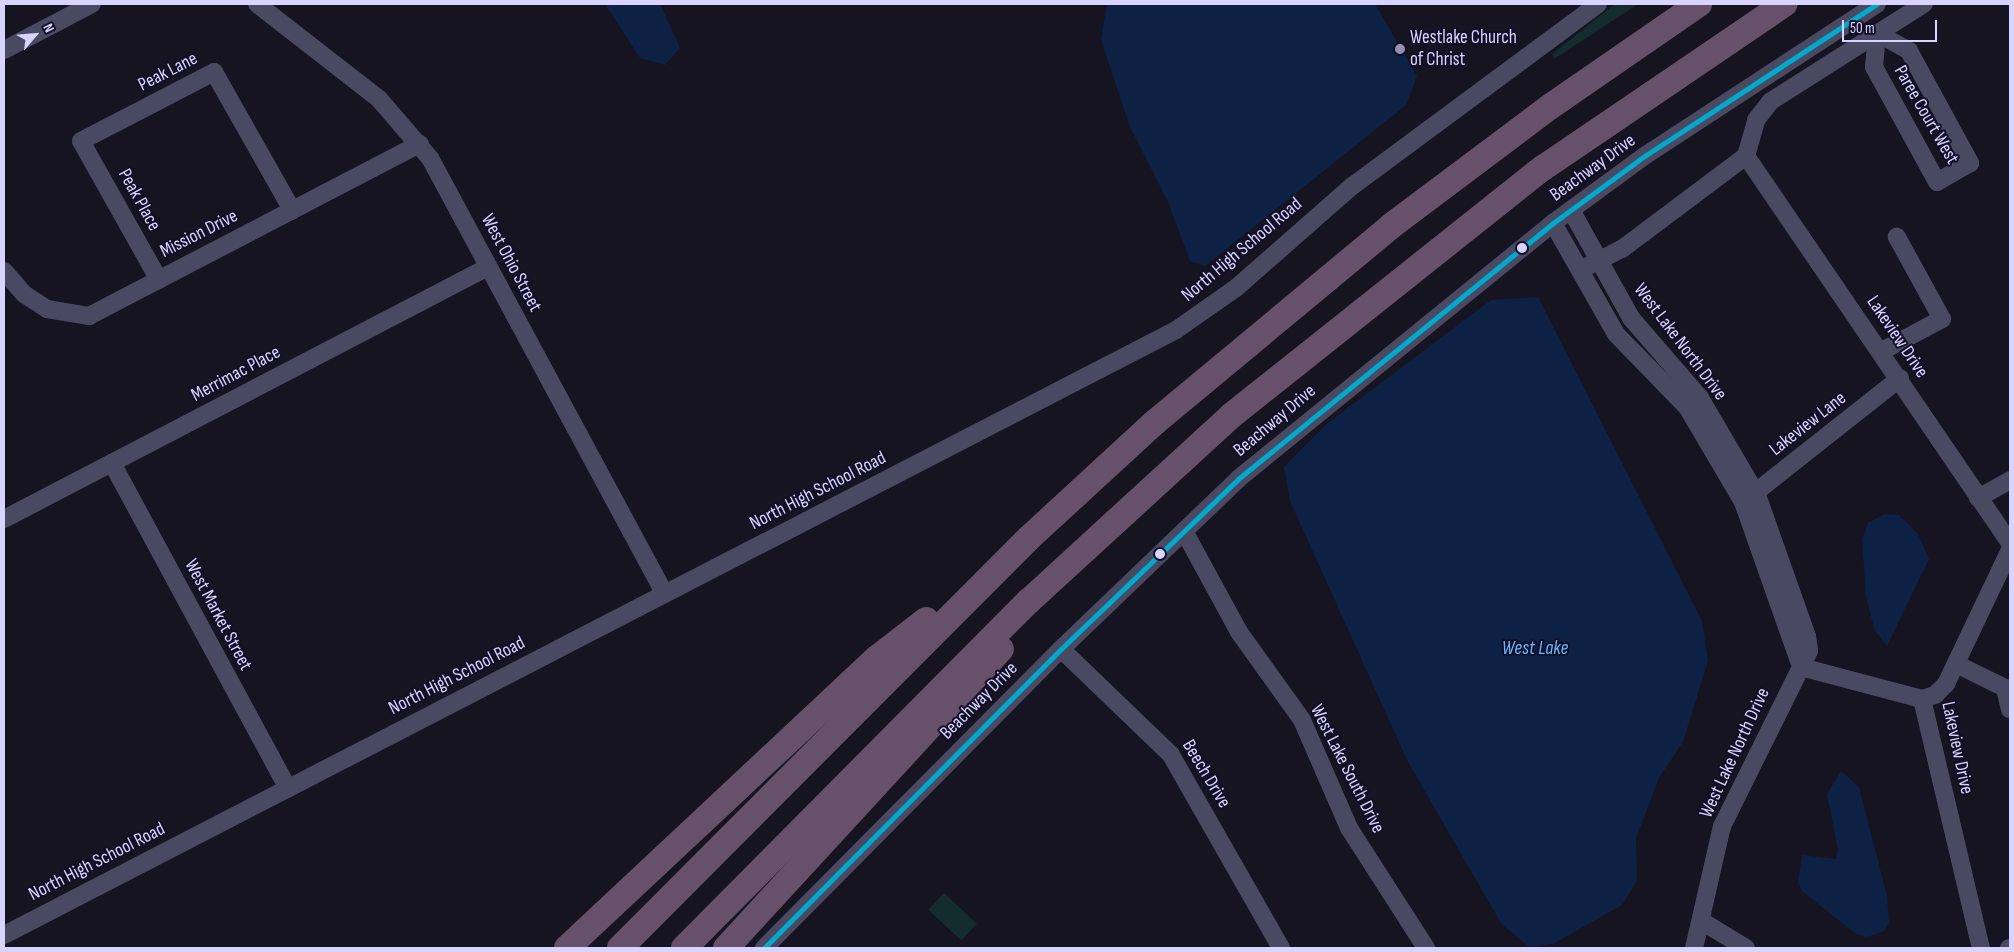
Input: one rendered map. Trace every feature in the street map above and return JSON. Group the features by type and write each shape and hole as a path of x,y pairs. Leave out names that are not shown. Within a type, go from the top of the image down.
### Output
{"highway":[{"path":"620,948 1029,538 1154,422 1303,297 1684,4"},
{"path":"1590,78 1699,4"},
{"path":"684,948 1029,601 1232,415 1374,298 1543,168 1784,4"},
{"path":"567,948 877,658 1029,538"},
{"path":"726,948 993,662 1029,601"}],"street":[{"path":"4,50 92,4"},
{"name":"West Ohio Street","path":"256,4 379,99 420,144 665,594"},
{"name":"North High School Road","path":"4,934 1192,320 1351,187 1598,4"},
{"name":"Beachway Drive","path":"764,948 1061,649 1238,479 1426,323 1553,223 1646,155 1877,4"},
{"path":"1580,270 1622,249 1746,156 1756,120 1770,101 1924,4"},
{"name":"Paree Court West","path":"1877,33 1908,51 1970,163 1937,182 1874,67 1877,33"},
{"name":"Peak Lane","path":"81,141 214,72 292,210"},
{"name":"Peak Place","path":"81,141 159,280"},
{"name":"Mission Drive","path":"4,271 32,300 75,316 89,316 420,144"},
{"name":"Lakeview Drive","path":"1746,156 1882,351 1978,498 2010,543"},
{"name":"West Lake North Drive","path":"1571,210 1631,318 1700,398 1749,497 1801,667 1722,826 1703,922 1694,948"},
{"name":"West Lake North Drive","path":"1553,223 1621,340 1687,407 1749,497"},
{"path":"1882,351 1942,319 1897,237"},
{"name":"Merrimac Place","path":"4,519 488,267"},
{"name":"Lakeview Lane","path":"1749,497 1900,378"},
{"name":"West Market Street","path":"112,463 288,788"},
{"path":"1978,498 2010,480"},
{"name":"West Lake South Drive","path":"1184,531 1239,632 1302,720 1349,828 1426,948"},
{"name":"Lakeview Drive","path":"1981,948 1922,699 1943,689 2010,550"},
{"name":"Beech Drive","path":"1061,649 1171,755 1280,948"},
{"path":"1956,664 2005,688 2010,709"},
{"path":"1801,667 1922,699"},
{"path":"1703,922 1746,948"}],"green space":[{"path":"1615,4 1638,4 1554,59 1552,54"},
{"path":"944,893 977,924 961,941 928,910"}],"water":[{"path":"605,4 660,4 680,48 665,65 640,58"},
{"path":"1107,4 1375,4 1417,76 1406,105 1205,266 1190,261 1168,202 1130,127 1101,40"},
{"name":"West Lake","path":"1538,297 1702,621 1708,661 1683,742 1659,778 1636,838 1637,881 1622,905 1553,944 1529,947 1501,923 1408,762 1290,501 1284,467 1328,423 1491,300"},
{"path":"1884,514 1899,515 1918,534 1929,559 1887,646 1875,631 1866,597 1862,539 1868,523"},
{"path":"1841,771 1859,787 1887,896 1889,922 1884,931 1867,937 1856,934 1803,892 1798,883 1802,855 1836,859 1838,850 1827,794"}],"transit line":[{"path":"764,948 1061,649 1238,479 1553,223 1646,155 1877,4"}],"place":[{"name":"Westlake Church of Christ","path":"1400,49"}]}
